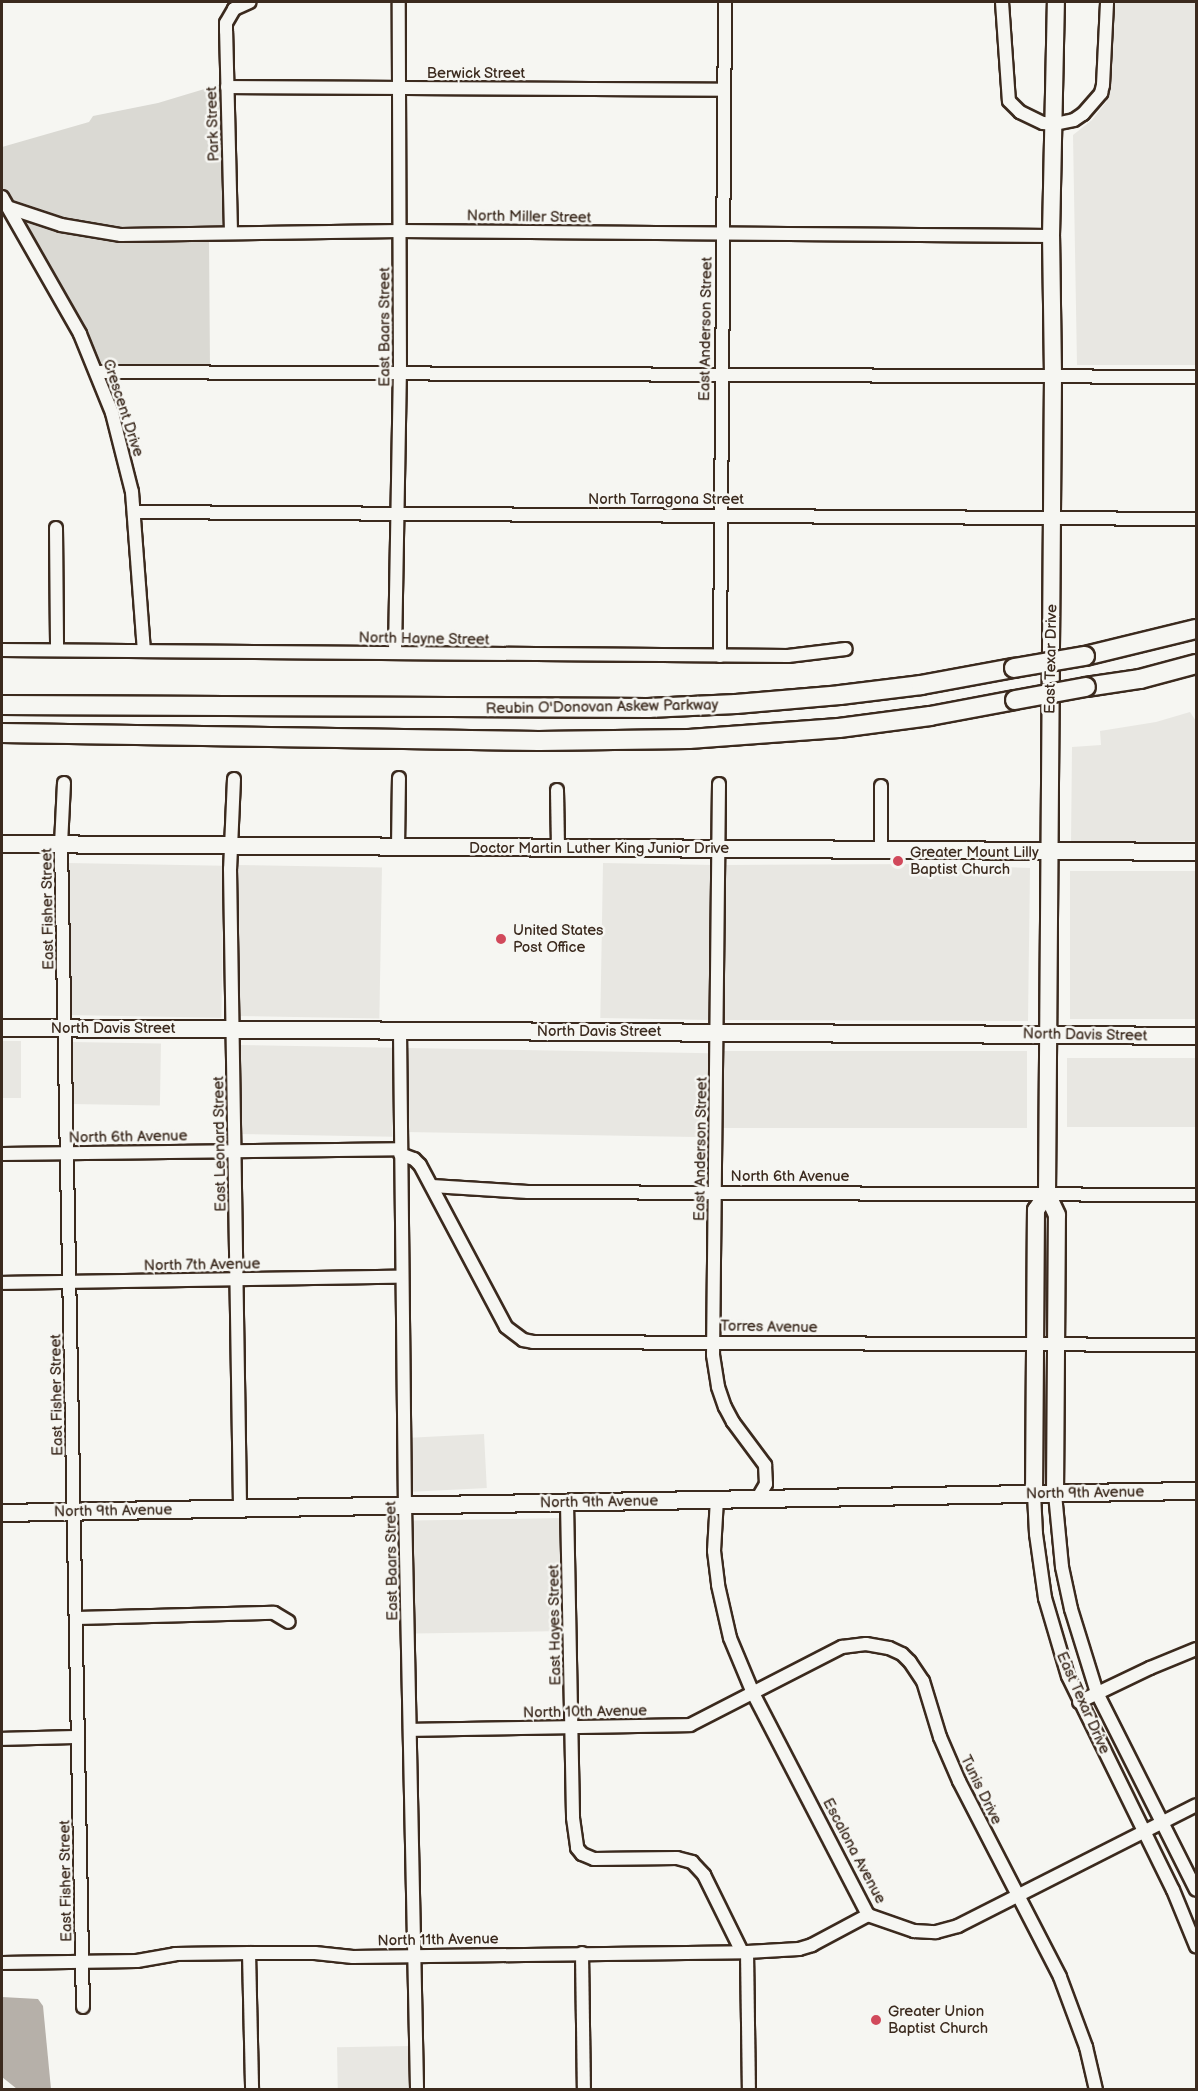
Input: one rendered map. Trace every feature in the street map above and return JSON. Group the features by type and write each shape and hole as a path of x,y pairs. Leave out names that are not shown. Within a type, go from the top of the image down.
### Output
{"highway":[{"name":"Reubin O'Donovan Askew Parkway","path":"2,705 648,708 736,704 921,685 1085,656 1196,630"},
{"name":"Reubin O'Donovan Askew Parkway","path":"2,733 538,741 689,739 839,728 930,716 1140,679 1197,664"}],"main road":[{"name":"East Texar Drive","path":"1055,1494 1057,1215 1047,1194 1053,376 1051,236 1056,2"},
{"name":"Doctor Martin Luther King Junior Drive","path":"2,844 719,851 1197,852"},
{"name":"North Davis Street","path":"2,1028 1197,1036"},
{"name":"East Texar Drive","path":"1034,1494 1036,1210 1047,1194"},
{"name":"North 9th Avenue","path":"2,1513 1197,1491"}],"street":[{"name":"Park Street","path":"231,232 226,31 230,15 241,4 250,2"},
{"name":"East Baars Street","path":"395,653 400,374 399,2"},
{"name":"East Anderson Street","path":"720,656 725,2"},
{"path":"1002,2 1009,101 1020,112 1043,123 1054,124 1074,120 1083,114 1101,93 1107,2"},
{"name":"Berwick Street","path":"227,87 724,90"},
{"name":"Crescent Drive","path":"2,197 10,207 80,334 98,372 126,460 134,512 144,651"},
{"name":"North Miller Street","path":"10,207 52,223 93,232 150,235 400,231 1051,236"},
{"path":"98,372 1197,377"},
{"name":"North Tarragona Street","path":"134,512 1197,519"},
{"path":"56,528 57,650"},
{"name":"North Hayne Street","path":"2,650 788,657 846,649"},
{"path":"398,848 399,778"},
{"name":"East Leonard Street","path":"234,779 231,846 232,1029 240,1509"},
{"name":"East Fisher Street","path":"64,783 61,844 83,2007"},
{"name":"East Anderson Street","path":"719,784 714,1368 725,1407 765,1465 766,1484 758,1498"},
{"path":"881,851 882,786"},
{"path":"557,790 558,848"},
{"name":"East Baars Street","path":"400,1031 405,1505 417,2090"},
{"name":"North 6th Avenue","path":"2,1154 235,1150 400,1152"},
{"path":"400,1152 414,1159 432,1186"},
{"name":"North 6th Avenue","path":"432,1186 528,1192 1197,1195"},
{"name":"Torres Avenue","path":"432,1186 506,1327 523,1340 533,1342 714,1341 1197,1345"},
{"name":"North 7th Avenue","path":"2,1283 402,1277"},
{"name":"East Texar Drive","path":"1034,1494 1036,1534 1045,1598 1057,1644 1079,1702 1173,1890 1197,1946"},
{"name":"East Texar Drive","path":"1055,1494 1057,1531 1068,1598 1097,1693 1197,1890"},
{"name":"Escalona Avenue","path":"717,1499 714,1551 718,1585 730,1638 753,1693 868,1914 914,1931 936,1932 958,1926 1197,1805"},
{"name":"East Hayes Street","path":"567,1503 573,1818 577,1848 589,1858 677,1858 699,1868 744,1951"},
{"path":"77,1618 274,1612 289,1622"},
{"name":"Tunis Drive","path":"753,1693 842,1647 866,1644 889,1648 902,1654 910,1662 923,1681 940,1737 958,1781 1060,1977 1075,2014 1096,2090"},
{"path":"1079,1702 1197,1649"},
{"name":"North 10th Avenue","path":"410,1730 690,1725 753,1693"},
{"path":"2,1738 78,1737"},
{"name":"North 11th Avenue","path":"2,1963 137,1961 175,1954 315,1953 353,1957 744,1951 806,1947 868,1914"},
{"path":"744,1951 749,2090"},
{"path":"249,1953 252,2090"},
{"path":"582,1953 584,2090"}],"shaded area":[{"path":"1115,2 1196,2 1196,365 1077,365 1073,135 1092,120 1107,101"},
{"path":"221,84 225,227 121,229 63,220 14,203 2,188 2,147 89,122 93,116 158,103"},
{"path":"23,218 92,237 121,240 209,238 210,367 102,367"},
{"path":"1190,712 1196,721 1196,841 1071,844 1072,747 1101,745 1100,731 1156,722"},
{"path":"68,863 224,866 221,1018 65,1015"},
{"path":"603,863 713,865 710,1020 600,1018"},
{"path":"923,864 1030,868 1028,1021 723,1020 725,865"},
{"path":"236,865 382,868 379,1019 233,1016"},
{"path":"1070,871 1196,871 1196,1019 1070,1019"},
{"path":"2,1041 21,1041 21,1098 2,1098"},
{"path":"72,1042 161,1044 160,1106 71,1104"},
{"path":"239,1045 394,1048 392,1137 237,1134"},
{"path":"406,1048 711,1053 709,1137 405,1132"},
{"path":"723,1051 1027,1051 1027,1128 723,1128"},
{"path":"1067,1058 1196,1058 1196,1127 1067,1127"},
{"path":"484,1434 487,1488 413,1492 410,1438"},
{"path":"562,1518 564,1631 414,1634 412,1521"},
{"path":"2,1997 38,1999 43,2006 51,2089 17,2089 2,2077"},
{"path":"410,2046 411,2089 338,2090 337,2047"}],"place":[{"name":"Greater Mount Lilly Baptist Church","path":"898,861"},
{"name":"United States Post Office","path":"501,939"},
{"name":"Greater Union Baptist Church","path":"876,2020"}]}
